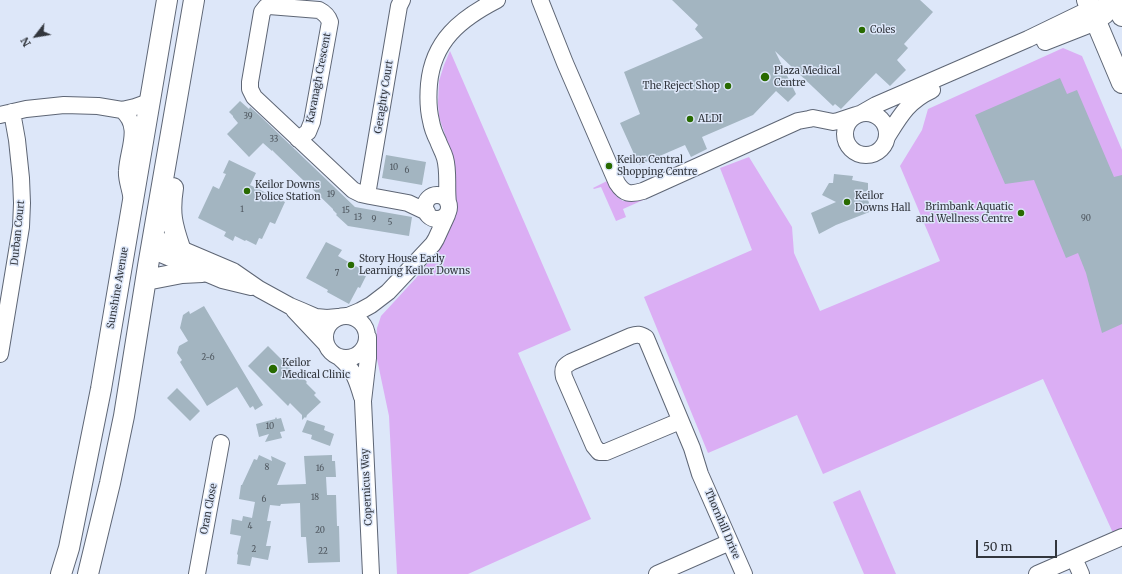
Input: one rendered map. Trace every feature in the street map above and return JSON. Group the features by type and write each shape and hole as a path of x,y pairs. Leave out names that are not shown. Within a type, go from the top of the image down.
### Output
{"main road":[{"name":"Sunshine Avenue","path":"61,574 69,548 101,389 167,0"},
{"path":"88,574 110,483 124,416 194,0"},
{"path":"1091,10 1122,83"},
{"path":"180,79 180,147 170,209 180,248"},
{"path":"128,236 141,235 152,244"},
{"path":"146,280 182,273 202,272"}],"street":[{"name":"Geraghty Court","path":"367,195 399,6 402,0"},
{"path":"290,306 326,344 334,355 340,358 350,358 359,355 365,347 367,334 375,313 388,292 436,239 447,209 447,170 445,158 431,121 428,98 430,76 436,55 441,45 461,23 473,13 496,0"},
{"path":"540,0 616,183 624,192 632,194 643,190 798,121 818,118 833,122 859,114 873,114 878,117 885,126 887,137"},
{"name":"Kavanagh Crescent","path":"298,139 308,132 312,122 330,22 327,15 319,10 269,6 262,12 250,89 254,98 298,139 353,190 367,195 429,206 432,218 440,219 447,209"},
{"path":"850,148 846,143 845,136 847,124 851,119 876,105 1091,10 1118,7"},
{"path":"810,119 839,136 850,148 859,154 874,154 883,147 887,137 906,108 916,98 1063,34 1091,10"},
{"path":"6,113 41,106 64,105 98,106 122,110 149,102"},
{"path":"122,110 129,117 133,128 133,137 127,172 133,204"},
{"name":"Durban Court","path":"0,354 21,227 22,203 17,140 6,113"},
{"path":"416,261 428,236 429,206 436,187 439,172 438,141"},
{"path":"152,244 180,248 233,271 259,289 290,306 316,317 343,317 357,319 364,326 367,334"},
{"path":"152,244 202,272 222,280 259,289"},
{"path":"326,344 325,332 332,321 360,311 371,305 388,292"},
{"name":"Copernicus Way","path":"367,334 368,358 363,401 371,574"},
{"name":"Thornhill Drive","path":"680,421 606,452 599,452 594,446 564,377 564,369 566,365 571,362 631,336 637,334 646,338 692,448 700,474 744,574"},
{"name":"Copernicus Way","path":"340,358 354,373 363,401"},
{"name":"Oran Close","path":"197,574 221,443"},
{"path":"1037,574 1122,537"},
{"path":"657,574 730,542"},
{"path":"1074,558 1081,574"}],"shaded area":[{"name":"Brimbank Aquatic and Wellness Centre","path":"1063,48 1082,56 1122,150 1122,529 1113,533 1043,379 823,474 797,415 708,453 644,297 752,250 720,168 749,157 792,227 794,253 820,311 940,261 900,166 922,130 928,109"},
{"path":"450,51 571,330 518,353 591,519 468,574 397,574 389,416 377,359 377,328 381,316 416,278 434,255 455,212 455,164 439,117 438,103 439,81"},
{"path":"609,180 616,196 623,201 630,201 658,189 659,193 623,209 626,217 616,221 601,187 593,188"},
{"path":"860,490 896,574 864,574 833,502"}],"building":[{"path":"672,0 920,0 933,12 904,44 908,48 897,60 906,70 890,86 876,73 841,109 835,104 833,106 775,51 796,94 788,102 776,91 753,115 702,137 707,149 691,157 685,145 639,165 620,123 640,114 624,72 703,38 695,29 698,25"},
{"name":"Brimbank Aquatic and Wellness Centre","path":"1060,78 1067,94 1077,90 1114,177 1122,175 1122,324 1102,333 1086,273 1078,253 1066,258 1034,180 1005,184 975,115"},
{"path":"240,101 259,115 355,207 412,217 409,236 348,226 336,215 337,214 333,209 263,143 249,157 227,134 238,123 229,112"},
{"path":"386,155 426,162 422,185 382,178"},
{"path":"229,160 256,173 250,185 285,202 275,224 270,222 262,239 259,238 256,245 235,236 233,241 224,236 226,232 198,218 213,186 219,189 226,174 223,173"},
{"name":"Keilor Downs Hall","path":"834,174 853,176 852,180 868,183 868,190 865,192 872,211 836,225 819,234 811,213 836,202 822,195 829,183 833,183"},
{"path":"326,242 342,250 338,256 366,272 364,276 366,276 360,288 358,287 349,304 306,278"},
{"path":"204,306 263,405 255,410 253,406 250,408 237,387 207,406 180,362 182,360 177,353 179,346 188,341 180,328 183,315 189,311 190,314"},
{"path":"268,346 295,373 297,371 316,393 314,395 321,402 307,415 306,418 305,417 302,420 302,415 290,403 288,406 248,366"},
{"path":"177,388 200,411 190,421 167,398"},
{"path":"276,417 277,419 281,418 285,431 280,432 282,438 265,442 269,434 259,437 256,424 275,419"},
{"path":"307,420 325,426 324,430 334,434 330,446 311,439 312,435 302,432"},
{"path":"259,455 272,461 271,456 286,463 277,485 306,484 304,456 332,455 332,461 335,461 336,477 326,477 327,495 336,495 340,562 308,563 306,537 301,537 300,503 281,504 280,506 270,505 267,521 271,521 266,546 271,546 268,560 252,557 250,566 237,564 237,554 241,536 230,534 232,519 242,521 243,516 252,518 255,502 239,499 241,485 254,459 257,460"}],"place":[{"name":"Coles","path":"862,30"},
{"name":"Plaza Medical Centre","path":"765,77"},
{"name":"The Reject Shop","path":"728,86"},
{"name":"ALDI","path":"690,119"},
{"name":"Keilor Central Shopping Centre","path":"609,166"},
{"name":"Keilor Downs Police Station","path":"247,191"},
{"name":"Keilor Downs Hall","path":"847,202"},
{"name":"Brimbank Aquatic and Wellness Centre","path":"1021,213"},
{"name":"Story House Early Learning Keilor Downs","path":"351,265"},
{"name":"Keilor Medical Clinic","path":"273,369"}]}
